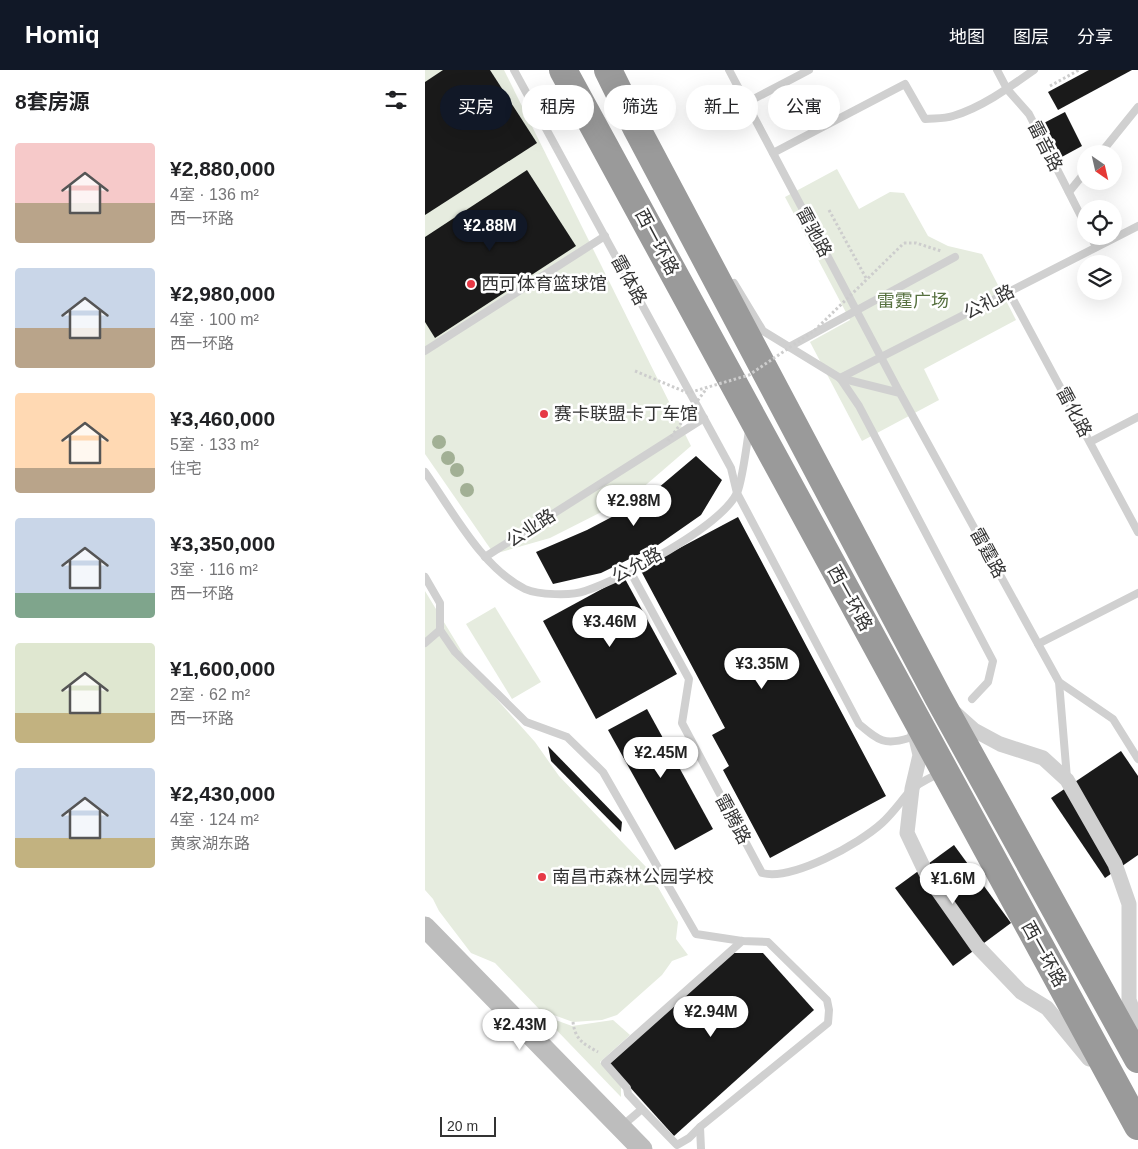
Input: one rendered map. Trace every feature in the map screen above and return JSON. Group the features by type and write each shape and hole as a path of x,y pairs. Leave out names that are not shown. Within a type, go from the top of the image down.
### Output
{"highway":[{"name":"西一环路","path":"563,70 1136,1122"},
{"name":"西一环路","path":"608,70 615,85"},
{"name":"西一环路","path":"638,130 939,697 1138,1059"}],"main road":[{"path":"425,927 642,1149"}],"street":[{"path":"939,697 974,730 1000,744 1043,758 1067,780 1115,864 1129,904 1129,1000 1138,1024"},
{"path":"908,706 920,755 912,789 907,832 927,875 977,946 1021,992 1047,1008 1067,1030 1136,1122"}],"lane":[{"name":"雷体路","path":"514,70 731,468 737,493 859,724 878,740 895,742 909,738"},
{"name":"雷驰路","path":"729,70 737,85"},
{"path":"758,97 809,70"},
{"name":"雷音路","path":"997,70 1007,89 1029,114 1077,208"},
{"path":"773,154 905,84 925,119 953,116 1007,89 1034,70"},
{"path":"1107,145 1138,107"},
{"name":"雷驰路","path":"758,125 900,393"},
{"path":"638,130 700,230"},
{"path":"1069,192 1077,182"},
{"name":"公礼路","path":"840,378 1138,226"},
{"path":"425,351 605,236"},
{"path":"789,347 955,257"},
{"path":"727,272 763,331 840,378 900,393"},
{"name":"雷化路","path":"1009,292 1138,532"},
{"path":"840,378 864,415 993,661 988,682 972,700"},
{"name":"雷霆路","path":"900,393 1059,682 1067,780"},
{"path":"1090,442 1138,417"},
{"name":"公业路","path":"485,557 704,418"},
{"name":"公允路","path":"425,472 485,557 527,590 561,594 584,592 630,571 711,523 737,493 752,418"},
{"name":"雷腾路","path":"630,571 689,679 682,723 762,873 773,876 803,867 840,852 882,823 912,789 943,770"},
{"path":"425,577 440,603 440,630 455,652 525,722 567,737 603,772 696,934 742,941 768,942 827,1000 829,1010 827,1023 689,1138 677,1145 627,1094 627,1088 605,1063 742,941"},
{"path":"1038,644 1138,593"},
{"path":"425,643 440,630"},
{"path":"1059,682 1113,719 1138,759"},
{"path":"621,1128 642,1109"},
{"path":"700,1127 701,1149"}],"path":[{"path":"1051,86 1079,70"},
{"path":"829,210 866,278"},
{"path":"635,371 688,393 749,375 814,331 866,278 904,244 916,243 941,249 945,262"},
{"path":"668,441 707,388"},
{"path":"573,1022 574,1033 579,1041 599,1053 605,1063"}],"green space":[{"path":"425,70 504,70 511,85 440,85 440,130 512,130 512,86 522,106 522,130 534,130 691,446 633,496 550,538 494,554 425,454"},
{"name":"雷霆广场","path":"837,169 859,209 890,192 904,193 928,236 948,246 982,254 1016,320 924,369 939,400 862,441 810,342 850,320 785,197"},
{"path":"425,591 478,678 535,742 559,776 647,868 678,922 676,939 688,955 672,961 662,975 617,1015 602,1020 573,1022 540,1010 495,963 471,953 425,890"},
{"path":"495,607 541,682 512,699 466,624"},
{"path":"542,1015 572,1026 613,1020 630,1035 600,1062 621,1086 621,1097"}],"building":[{"path":"443,70 490,70 500,85 440,85 440,130 512,130 512,104 522,120 522,130 529,130 537,143 425,215 425,82"},
{"path":"1089,70 1132,70 1058,110 1048,92"},
{"path":"1065,112 1082,145 1077,145 1077,149 1058,159 1040,125"},
{"name":"西可体育篮球馆","path":"527,170 576,246 435,338 425,322 425,237"},
{"path":"696,456 722,480 701,515 658,545 601,573 553,584 536,552 587,530 627,509 651,494"},
{"path":"738,517 886,796 770,858 723,770 729,766 712,735 725,728 640,569"},
{"path":"624,577 677,674 596,719 543,621"},
{"path":"647,709 713,829 675,850 608,730"},
{"path":"548,746 622,822 621,832 551,761"},
{"path":"1121,751 1138,776 1138,855 1105,878 1051,798"},
{"path":"954,845 1011,923 953,966 895,888"},
{"path":"732,953 763,953 814,1010 674,1136 609,1064"}],"place":[{"name":"西可体育篮球馆","path":"471,284"},
{"name":"赛卡联盟卡丁车馆","path":"544,414"},
{"name":"南昌市森林公园学校","path":"542,877"}]}
